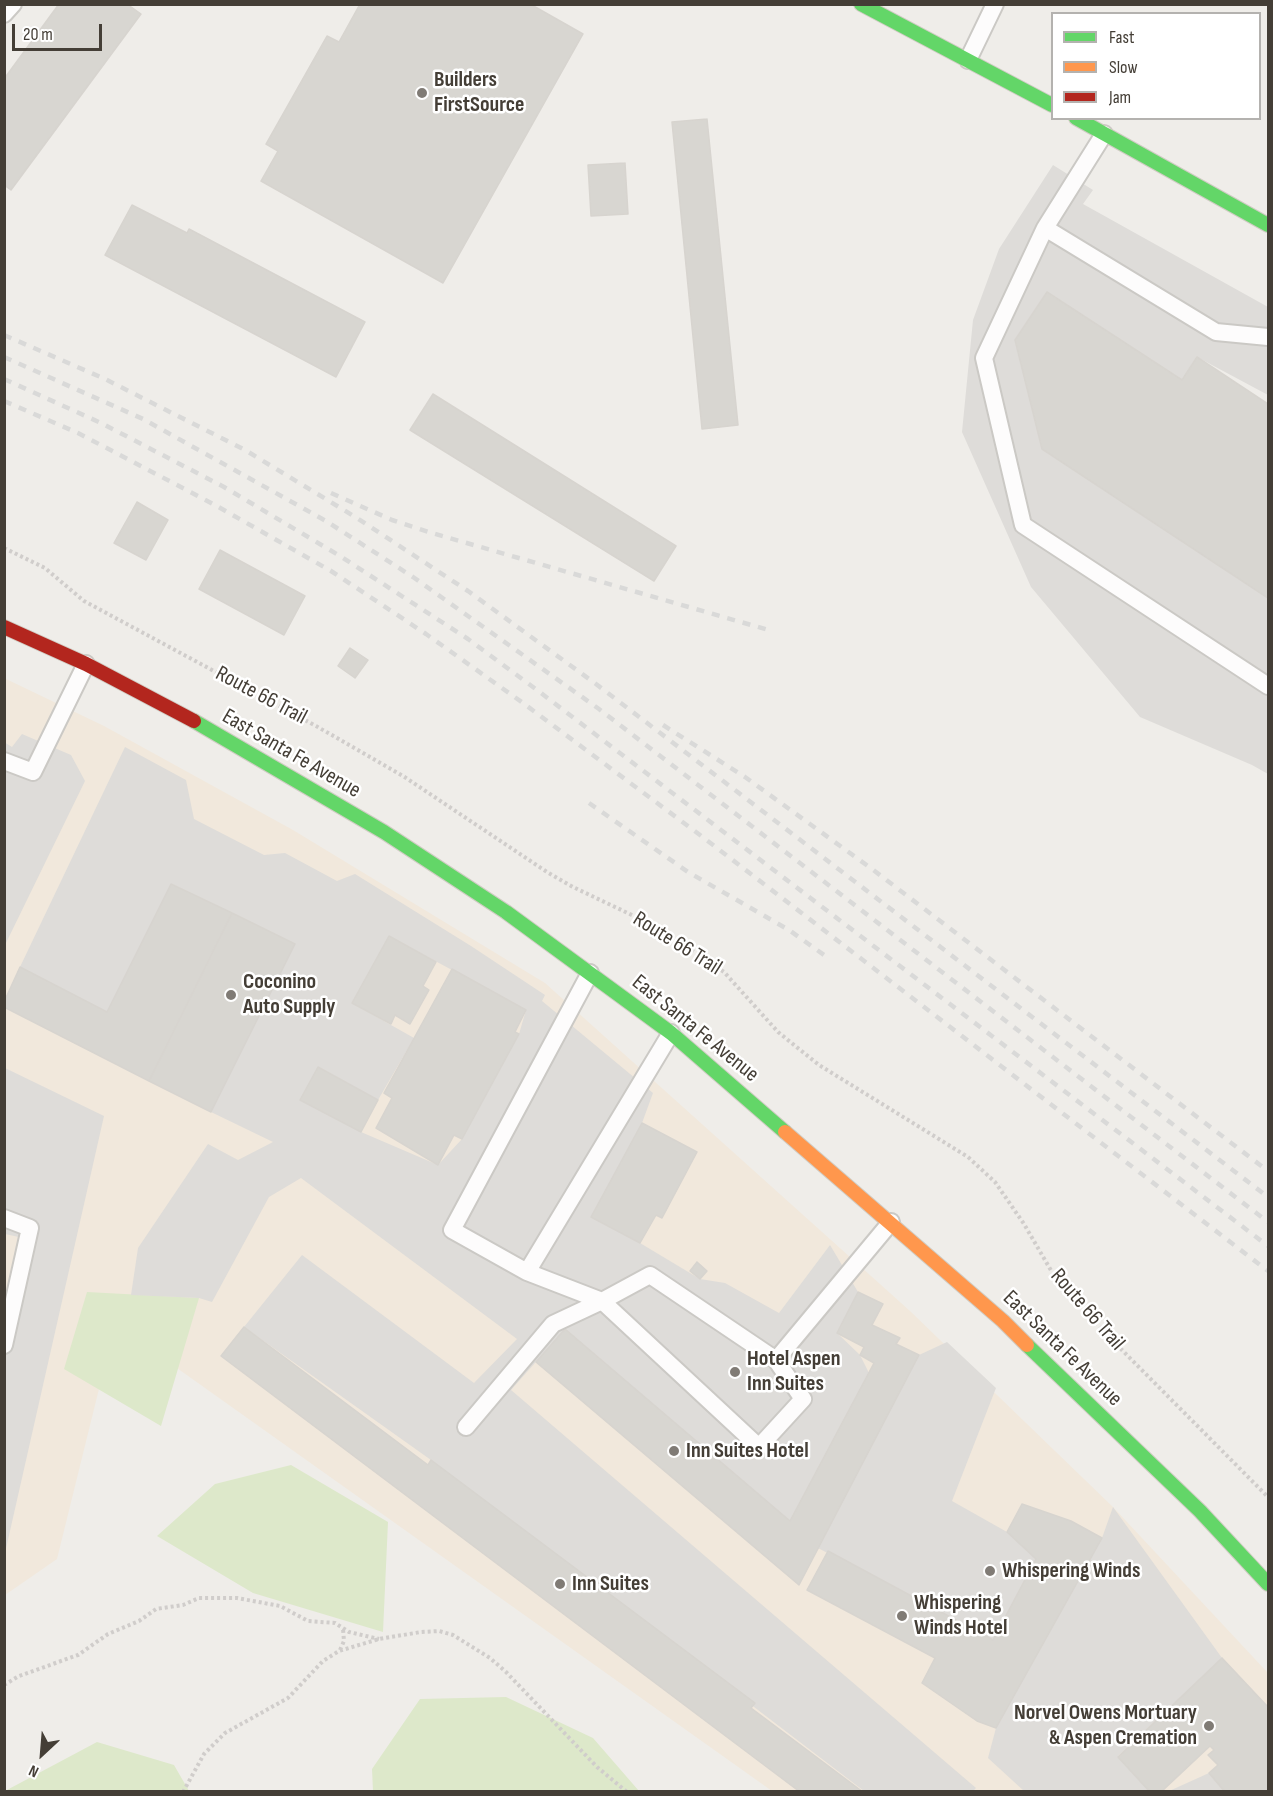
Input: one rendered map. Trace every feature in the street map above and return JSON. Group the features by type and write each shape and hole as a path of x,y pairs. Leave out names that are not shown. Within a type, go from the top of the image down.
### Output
{"main road":[{"path":"861,4 1051,104"},
{"path":"1080,120 1269,225"},
{"name":"East Santa Fe Avenue","path":"4,627 86,664 196,722 384,832 506,912 671,1033 1003,1321 1200,1511 1269,1584"}],"lane":[{"path":"4,14 13,4"},
{"path":"968,60 995,4"},
{"path":"1104,134 1045,228 984,358 1023,525 1269,686"},
{"path":"1045,228 1216,332 1269,337"},
{"path":"4,760 33,772 86,664"},
{"path":"466,1427 553,1324 602,1301 650,1275 776,1360 803,1399 759,1446 602,1301 527,1272 452,1230 590,973"},
{"path":"527,1272 671,1033"},
{"path":"4,1218 30,1228 4,1345"},
{"path":"776,1360 891,1222"}],"path":[{"name":"Route 66 Trail","path":"4,548 45,568 84,601 394,770 548,872 573,887 657,927 724,972 778,1032 819,1065 968,1157 995,1182 1024,1224 1056,1279 1114,1342 1269,1497"},
{"path":"4,1685 28,1672 78,1655 108,1634 139,1622 156,1609 183,1605 199,1598 237,1598 269,1604 291,1611 308,1621 328,1621 342,1626 349,1632 379,1639"},
{"path":"339,1651 345,1633 342,1626"},
{"path":"183,1791 204,1754 225,1733 288,1698 322,1661 339,1651 379,1639 439,1631 453,1635 490,1658 597,1767 627,1791"}],"shaded area":[{"path":"1053,165 1093,190 1083,204 1268,307 1268,395 1197,357 1182,380 1047,292 1015,340 1042,449 1268,598 1268,774 1140,717 1031,587 962,432 973,320 999,249"},
{"path":"4,678 104,726 293,830 545,983 910,1311 1113,1507 1268,1673 1268,1791 772,1791 115,1324 57,1559 5,1595"},
{"path":"22,734 71,755 85,781 5,945 4,742 12,747"},
{"path":"125,747 186,780 194,819 264,855 285,853 337,881 355,874 545,995 542,1001 653,1093 642,1123 592,1217 700,1279 725,1283 779,1313 830,1245 858,1292 837,1333 860,1355 869,1373 790,1521 565,1329 511,1390 976,1788 973,1791 864,1791 431,1460 244,1327 302,1255 474,1383 517,1339 301,1178 269,1197 212,1302 199,1298 131,1295 138,1248 208,1144 238,1160 273,1142 211,1112 295,944 172,884 107,1012 20,967","holes":["389,936 526,1010 519,1034 462,1139 438,1165 361,1132 301,1100 319,1067 378,1100 414,1038 352,1003"]},
{"path":"5,1068 104,1116 5,1553 5,1344 28,1239 5,1234"},
{"path":"947,1342 996,1388 952,1501 1007,1532 1036,1559 993,1640 818,1548 919,1355"},
{"path":"1113,1507 1222,1658 1118,1756 1150,1791 1024,1791 988,1758 996,1728 1102,1538"},
{"path":"1209,1773 1225,1791 1167,1792"}],"green space":[{"path":"87,1292 199,1298 161,1426 64,1369"},
{"path":"291,1465 388,1522 383,1632 253,1593 157,1536 215,1484"},
{"path":"506,1697 593,1738 639,1791 373,1791 372,1769 420,1699"},
{"path":"97,1742 174,1765 189,1791 5,1791"}],"building":[{"path":"59,4 127,4 141,14 11,190 4,185 4,79"},
{"name":"Builders FirstSource","path":"360,4 530,4 583,34 443,283 261,181 278,151 266,144 327,36 339,42"},
{"path":"707,119 738,425 702,429 672,122"},
{"path":"625,163 628,214 591,216 588,165"},
{"path":"132,205 187,233 189,229 365,322 336,377 105,255"},
{"path":"1047,292 1182,380 1197,357 1268,404 1268,598 1042,449 1015,340"},
{"path":"433,394 676,546 654,581 410,430"},
{"path":"137,502 168,520 146,560 114,543"},
{"path":"220,550 305,596 284,635 199,589"},
{"path":"350,648 368,660 355,678 338,666"},
{"path":"171,884 232,913 149,1081 4,1007 4,1002 20,967 107,1012"},
{"path":"232,913 295,944 211,1112 149,1081"},
{"path":"389,936 436,962 423,986 429,990 410,1024 395,1015 391,1024 352,1003"},
{"path":"452,969 526,1010 515,1032 519,1034 462,1139 454,1135 438,1165 376,1128 392,1098 384,1093"},
{"path":"318,1067 378,1100 361,1132 300,1100"},
{"path":"642,1123 697,1152 662,1218 656,1215 640,1243 591,1217"},
{"path":"697,1262 707,1271 700,1279 690,1271"},
{"name":"Inn Suites Hotel","path":"858,1292 883,1304 872,1325 900,1338 896,1344 919,1355 799,1585 536,1362 565,1329 790,1521 874,1363 860,1355 864,1347 837,1333"},
{"name":"Inn Suites","path":"244,1327 428,1465 431,1460 755,1703 751,1708 863,1792 800,1792 221,1356"},
{"name":"Whispering Winds Hotel","path":"1022,1504 1071,1521 1102,1538 996,1728 977,1721 922,1683 935,1658 807,1590 828,1551 993,1640 1036,1559 1007,1532"},
{"name":"Norvel Owens Mortuary & Aspen Cremation","path":"1222,1658 1268,1707 1268,1792 1225,1792 1209,1773 1218,1765 1208,1755 1214,1750 1210,1746 1161,1792 1150,1792 1118,1757"}],"railway":[{"path":"4,335 105,379 245,450 357,518 468,591 596,684 1268,1197"},
{"path":"4,357 143,419 326,521 413,577 599,709 1268,1222"},
{"path":"4,379 101,423 224,487 340,556 468,639 1268,1246"},
{"path":"4,401 78,433 215,505 331,571 426,634 700,835 1268,1271"},
{"path":"331,493 392,520 432,533 772,631"},
{"path":"663,725 745,777 872,869 1268,1171"},
{"path":"589,803 688,872 789,930 824,955"}],"traffic: fast":[{"path":"861,4 1051,104"},
{"path":"1080,120 1268,225"},
{"path":"194,721 384,832 506,912 671,1033 785,1132"},
{"path":"1027,1345 1200,1511 1268,1584"}],"traffic: slow":[{"path":"785,1132 1003,1321 1027,1345"}],"traffic: jam":[{"path":"4,627 86,664 194,721"}],"place":[{"name":"Builders FirstSource","path":"422,93"},
{"name":"Coconino Auto Supply","path":"231,995"},
{"name":"Hotel Aspen Inn Suites","path":"735,1372"},
{"name":"Inn Suites Hotel","path":"674,1451"},
{"name":"Whispering Winds","path":"990,1571"},
{"name":"Inn Suites","path":"560,1584"},
{"name":"Whispering Winds Hotel","path":"902,1616"},
{"name":"Norvel Owens Mortuary & Aspen Cremation","path":"1209,1726"}]}
